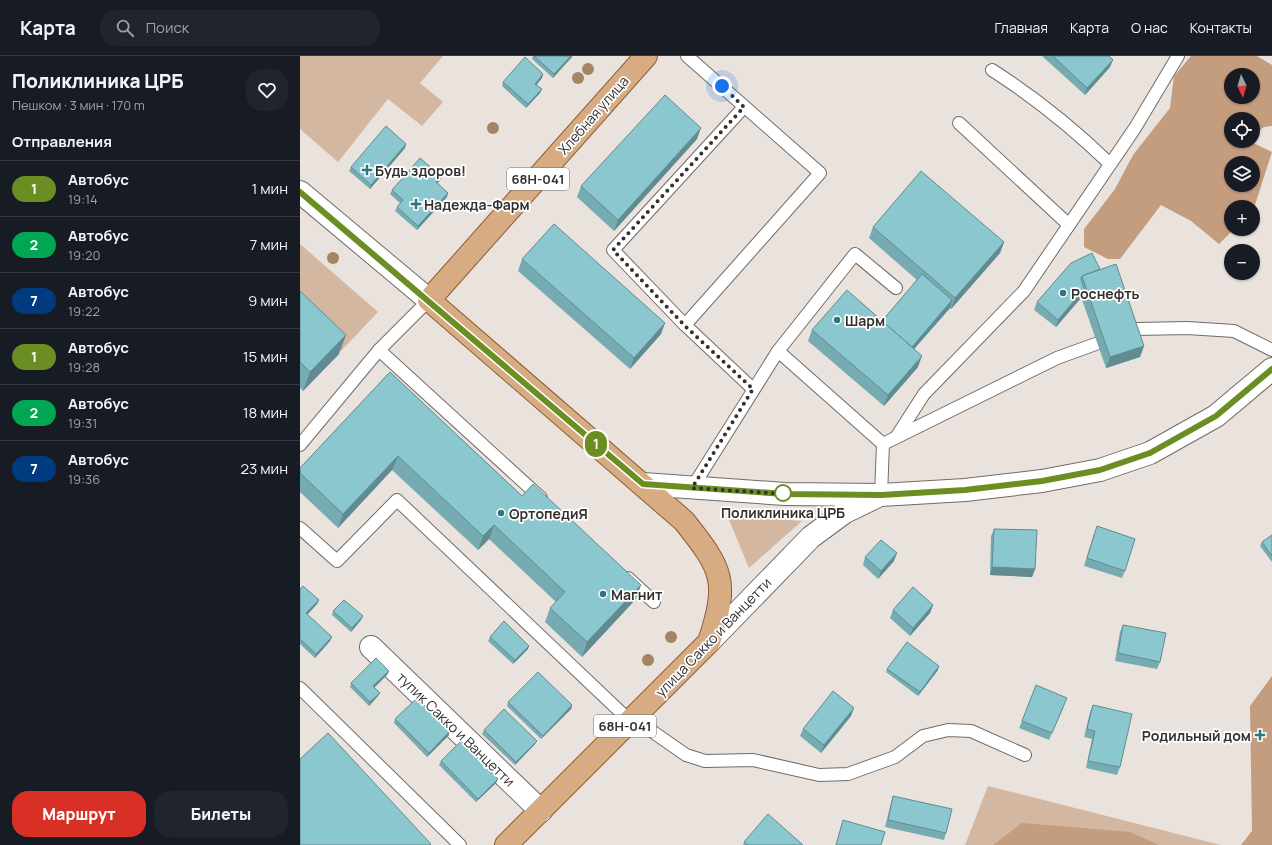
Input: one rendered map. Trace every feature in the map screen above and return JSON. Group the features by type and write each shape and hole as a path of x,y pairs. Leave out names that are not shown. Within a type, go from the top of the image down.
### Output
{"main road":[{"name":"Хлебная улица","path":"429,300 646,56"},
{"name":"68Н-041","path":"429,300 684,521 707,550 716,568 721,589 718,613 709,642"},
{"name":"улица Сакко и Ванцетти","path":"506,845 709,642"}],"street":[{"path":"300,192 429,300"},
{"path":"643,484 785,494 881,495 965,490 1042,481 1100,470 1150,453 1216,416 1272,369"},
{"name":"улица Сакко и Ванцетти","path":"709,642 811,537 845,512 881,495"},
{"name":"тупик Сакко и Ванцетти","path":"372,647 541,811"}],"lane":[{"path":"685,326 820,173 687,56"},
{"path":"897,436 924,394 1024,291 1135,128 1178,56"},
{"path":"992,70 1010,81 1085,139 1110,164"},
{"path":"744,107 613,250 685,326 753,389"},
{"path":"959,123 1069,225"},
{"path":"692,488 778,351 855,254 896,288"},
{"path":"300,445 380,350 429,300"},
{"path":"883,444 1057,358 1137,329 1187,328 1234,331 1272,350"},
{"path":"380,350 549,506"},
{"path":"778,351 883,444"},
{"path":"881,495 883,444"},
{"path":"300,528 337,561 397,500 632,720 686,755 705,761 753,760 819,775 848,774 895,757 923,736 948,730 971,731 1025,755"},
{"path":"619,570 654,602"},
{"path":"300,688 460,845"}],"shaded area":[{"path":"300,56 443,56 420,83 443,102 422,126 388,99 338,162 300,129"},
{"path":"1191,56 1257,56 1272,65 1272,126 1264,127 1260,130 1260,112 1224,112 1224,148 1260,148 1260,146 1272,152 1260,189 1260,156 1224,156 1224,192 1259,192 1257,200 1224,200 1224,236 1227,236 1219,244 1191,221 1161,205 1120,259 1108,259 1084,247 1084,229 1115,189 1133,155 1170,108 1174,76"},
{"path":"300,244 378,312 341,351 300,311"},
{"path":"727,515 802,521 749,568"},
{"path":"1272,676 1272,845 1241,845 1252,831 1250,706"},
{"path":"988,786 1221,845 965,845"},
{"path":"1022,823 1130,832 1159,845 993,845"}],"building":[{"path":"534,56 571,56 554,74"},
{"path":"1053,56 1109,56 1113,60 1087,88"},
{"path":"525,57 543,74 535,84 542,89 528,104 503,82"},
{"path":"665,95 701,128 618,220 581,186"},
{"path":"386,126 406,144 371,185 351,167"},
{"path":"420,158 442,177 436,182 448,193 418,226 397,207 403,200 392,190"},
{"path":"921,171 1004,242 955,298 873,227"},
{"path":"554,224 665,323 634,358 522,259"},
{"path":"1092,253 1100,269 1082,276 1081,279 1084,289 1058,320 1037,302 1071,263"},
{"path":"1116,264 1144,346 1110,357 1082,276"},
{"path":"922,274 952,300 912,347 882,321"},
{"path":"847,290 922,356 888,395 812,330"},
{"path":"300,291 346,335 310,372 300,362"},
{"path":"390,372 522,496 533,484 641,585 587,642 550,608 565,592 494,525 483,536 398,456 343,514 300,473 300,468"},
{"path":"1097,526 1135,539 1125,571 1087,558"},
{"path":"994,529 1037,530 1035,569 992,567"},
{"path":"1272,535 1272,556 1262,542"},
{"path":"881,540 897,553 881,571 865,557"},
{"path":"303,586 319,600 306,613 332,637 316,654 300,639 300,589"},
{"path":"913,587 933,605 913,628 893,610"},
{"path":"344,600 363,616 352,628 333,611"},
{"path":"504,621 529,646 515,660 490,637"},
{"path":"1123,625 1166,633 1160,662 1118,653"},
{"path":"907,642 939,666 920,692 887,669"},
{"path":"376,658 389,671 373,686 380,693 370,702 351,683"},
{"path":"538,672 572,705 543,736 508,702"},
{"path":"1036,685 1067,698 1052,733 1022,721"},
{"path":"833,691 854,708 824,745 803,729"},
{"path":"417,698 450,731 429,753 395,719"},
{"path":"1093,705 1132,714 1120,767 1088,761 1095,731 1087,729"},
{"path":"504,709 537,741 516,762 484,730"},
{"path":"328,733 431,844 430,845 300,845 300,759"},
{"path":"461,741 498,779 478,799 441,761"},
{"path":"893,796 952,809 946,833 888,820"},
{"path":"768,814 803,845 748,845 744,842"},
{"path":"843,820 885,832 881,845 836,845"}],"bus line":[{"name":"1","path":"300,192 643,484 785,494 881,495 965,490 1042,481 1100,470 1150,453 1216,416 1272,369"}],"place":[{"name":"Будь здоров!","path":"367,170"},
{"name":"Надежда-Фарм","path":"416,204"},
{"name":"Роснефть","path":"1063,293"},
{"name":"Шарм","path":"837,320"},
{"name":"Поликлиника ЦРБ","path":"783,493"},
{"name":"ОртопедиЯ","path":"501,513"},
{"name":"Магнит","path":"603,594"},
{"name":"Родильный дом","path":"1260,735"}],"route":[{"path":"722,86 744,107 613,250 685,326 753,389 692,488 785,494 783,493"}]}
